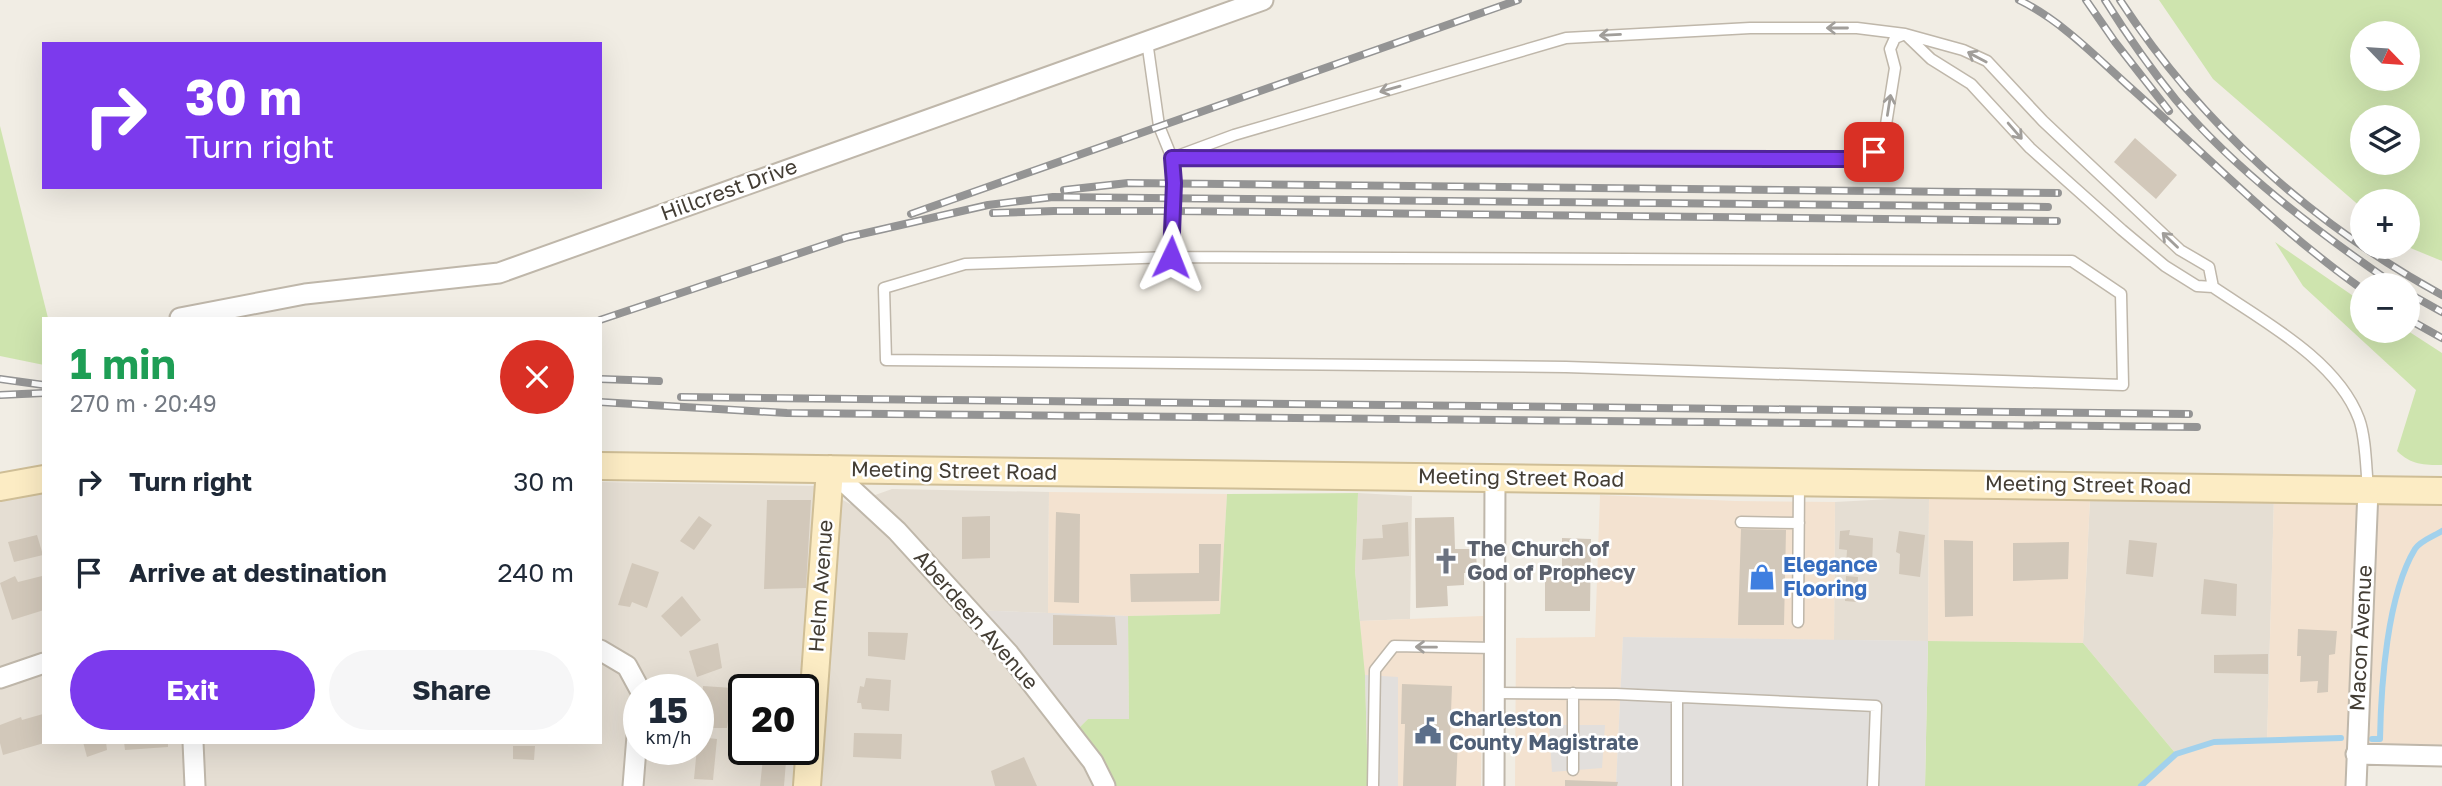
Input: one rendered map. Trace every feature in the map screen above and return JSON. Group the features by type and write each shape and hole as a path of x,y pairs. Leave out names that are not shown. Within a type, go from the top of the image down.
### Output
{"street":[{"name":"Hillcrest Drive","path":"185,317 305,295 499,273 1263,0"},
{"name":"Meeting Street Road","path":"602,466 2442,491"},
{"name":"Helm Avenue","path":"807,786 830,469"},
{"name":"Aberdeen Avenue","path":"830,469 897,531 1009,654 1093,762 1105,786"},
{"path":"1494,786 1495,478"},
{"path":"0,487 42,479"},
{"name":"Macon Avenue","path":"2356,786 2368,489"},
{"path":"602,651 627,666 631,674"},
{"path":"0,678 42,664"},
{"path":"193,744 195,786"},
{"path":"2356,754 2442,756"},
{"path":"633,786 635,765"}],"lane":[{"path":"1172,158 1234,135 1566,38 1750,27 1857,28 1905,34 1964,50 1987,61 2043,121 2180,250 2209,267 2213,288"},
{"path":"1172,158 1862,159 1874,152 1884,136 1895,68 1891,49 1895,38 1905,34"},
{"path":"1905,34 1931,59 1971,84 2030,148 2165,266 2197,285 2213,288 2312,354 2343,390 2360,421 2368,489"},
{"path":"1147,41 1159,126 1172,158 1174,183 1171,257"},
{"path":"1171,257 2072,261 2121,294 2123,384 1566,368 887,360 884,288 965,264 1171,257"},
{"path":"1798,622 1799,482"},
{"path":"1741,522 1798,523"},
{"path":"1373,786 1375,670 1394,646 1494,648"},
{"path":"1494,693 1573,693 1876,706 1873,786"},
{"path":"1573,693 1573,770"},
{"path":"1677,698 1677,786"}],"shaded area":[{"path":"602,482 818,486 850,504 892,489 1049,492 1048,613 970,610 1105,786 0,786 0,499 42,490 42,744 602,744"},
{"path":"2442,491 2442,756 2356,754 2356,786 2141,786 2176,754 2214,742 2267,741 2274,498"},
{"path":"1049,492 1227,494 1220,614 1128,616 1048,613"},
{"path":"1358,493 1412,496 1410,619 1360,621 1355,571"},
{"path":"1600,495 1835,502 1834,640 1623,637 1616,786 1515,786 1516,638 1595,637"},
{"path":"1929,497 1928,641 1834,640 1835,502"},
{"path":"1929,497 2090,498 2083,643 1928,641"},
{"path":"2090,498 2274,498 2267,742 2214,742 2176,754 2083,643"},
{"path":"969,610 1128,616 1129,720 1088,719 1072,735"},
{"path":"1483,616 1481,786 1368,786 1360,621"},
{"path":"1623,637 1928,641 1925,786 1616,786"},
{"path":"1365,675 1398,677 1398,786 1368,786"},
{"path":"1549,725 1605,725 1602,768 1552,772"}],"green space":[{"path":"2159,0 2442,0 2442,261 2420,252 2420,189 2350,189 2350,198 2213,79"},
{"path":"0,126 48,317 42,317 42,365 0,356"},
{"path":"2275,242 2350,294 2350,329 2303,286"},
{"path":"2420,339 2442,353 2442,465 2418,463 2397,451 2416,390 2365,343 2420,343"},
{"path":"1358,493 1355,571 1365,675 1368,786 1105,786 1072,735 1088,719 1129,719 1128,616 1220,614 1227,494"},
{"path":"1928,641 2083,643 2176,754 2141,786 1925,786"}],"building":[{"path":"2135,138 2177,175 2156,199 2114,162"},
{"path":"767,500 811,500 806,588 764,589"},
{"path":"1056,512 1080,514 1079,603 1054,602"},
{"path":"699,516 712,525 694,550 680,541"},
{"path":"990,516 990,558 962,559 962,517"},
{"name":"The Church of God of Prophecy","path":"1454,517 1455,549 1476,549 1477,573 1464,573 1464,585 1447,586 1448,606 1416,608 1415,518"},
{"path":"1408,522 1409,556 1362,560 1363,539 1383,538 1382,525"},
{"name":"Elegance Flooring","path":"1741,529 1786,530 1784,625 1738,625"},
{"path":"1850,530 1849,535 1873,538 1872,568 1846,566 1847,550 1839,549 1840,531"},
{"path":"1899,531 1925,535 1920,577 1899,574 1900,554 1896,552"},
{"path":"37,535 42,555 14,562 8,542"},
{"path":"1562,538 1591,539 1590,611 1545,611 1545,572 1562,572"},
{"path":"1944,540 1973,541 1973,616 1945,617"},
{"path":"2129,540 2157,543 2153,577 2126,574"},
{"path":"2069,542 2068,579 2013,581 2013,543"},
{"path":"1199,544 1221,544 1219,601 1131,602 1130,574 1199,573"},
{"path":"632,563 659,572 647,608 632,602 630,607 618,605"},
{"path":"15,576 18,582 42,576 42,611 12,620 0,583"},
{"path":"1846,576 1858,577 1857,602 1845,601"},
{"path":"2204,579 2237,584 2236,616 2201,614"},
{"path":"682,596 701,620 681,637 661,616"},
{"path":"1053,615 1115,617 1117,645 1053,645"},
{"path":"2298,629 2337,631 2335,654 2329,655 2328,692 2317,693 2318,681 2300,682"},
{"path":"868,632 908,633 905,660 868,656"},
{"path":"718,643 722,668 696,674 689,651"},
{"path":"2268,654 2268,674 2214,673 2214,655"},
{"path":"866,678 891,680 889,711 862,709 861,703 857,703 860,686 864,687"},
{"name":"Charleston County Magistrate","path":"1402,684 1452,686 1450,738 1458,739 1456,786 1403,786 1405,724 1401,724"},
{"path":"714,687 728,688 727,728 714,728"},
{"path":"42,714 42,744 3,755 0,725 21,717 22,720"},
{"path":"854,733 902,734 901,759 853,757"},
{"path":"714,739 717,739 713,780 694,779 695,765 714,765"},
{"path":"84,744 106,744 107,750 87,757"},
{"path":"124,744 168,744 168,747 125,750"},
{"path":"513,746 535,746 534,760 513,759"},
{"path":"1024,757 1037,786 995,786 991,771"},
{"path":"762,765 786,765 784,786 760,786"},
{"path":"1565,780 1618,782 1617,786 1565,786"}],"waterway":[{"path":"2372,739 2380,739 2387,641 2405,568 2417,546 2442,531"},
{"path":"2141,786 2176,754 2214,742 2341,738"}],"railway":[{"path":"911,214 1518,0"},
{"path":"2019,0 2050,18 2078,41 2273,218 2350,280"},
{"path":"2086,0 2169,111"},
{"path":"2105,0 2166,88 2225,152 2280,200 2378,273"},
{"path":"2120,0 2186,88 2223,129 2263,167 2304,203 2348,236 2442,295"},
{"path":"1064,190 1128,183 2058,193"},
{"path":"844,238 988,205 1053,197 2048,207"},
{"path":"993,213 1173,211 2057,221"},
{"path":"602,319 851,236"},
{"path":"2420,300 2442,312"},
{"path":"2420,326 2442,338"},
{"path":"0,379 42,385"},
{"path":"602,379 659,381"},
{"path":"0,395 42,393"},
{"path":"681,397 2189,414"},
{"path":"602,402 787,413 2197,427"}],"place":[{"name":"The Church of God of Prophecy","path":"1446,561"},
{"name":"Elegance Flooring","path":"1762,577"},
{"name":"Charleston County Magistrate","path":"1428,731"}],"route":[{"path":"1171,257 1174,183 1172,158 1862,159 1874,152"}]}
